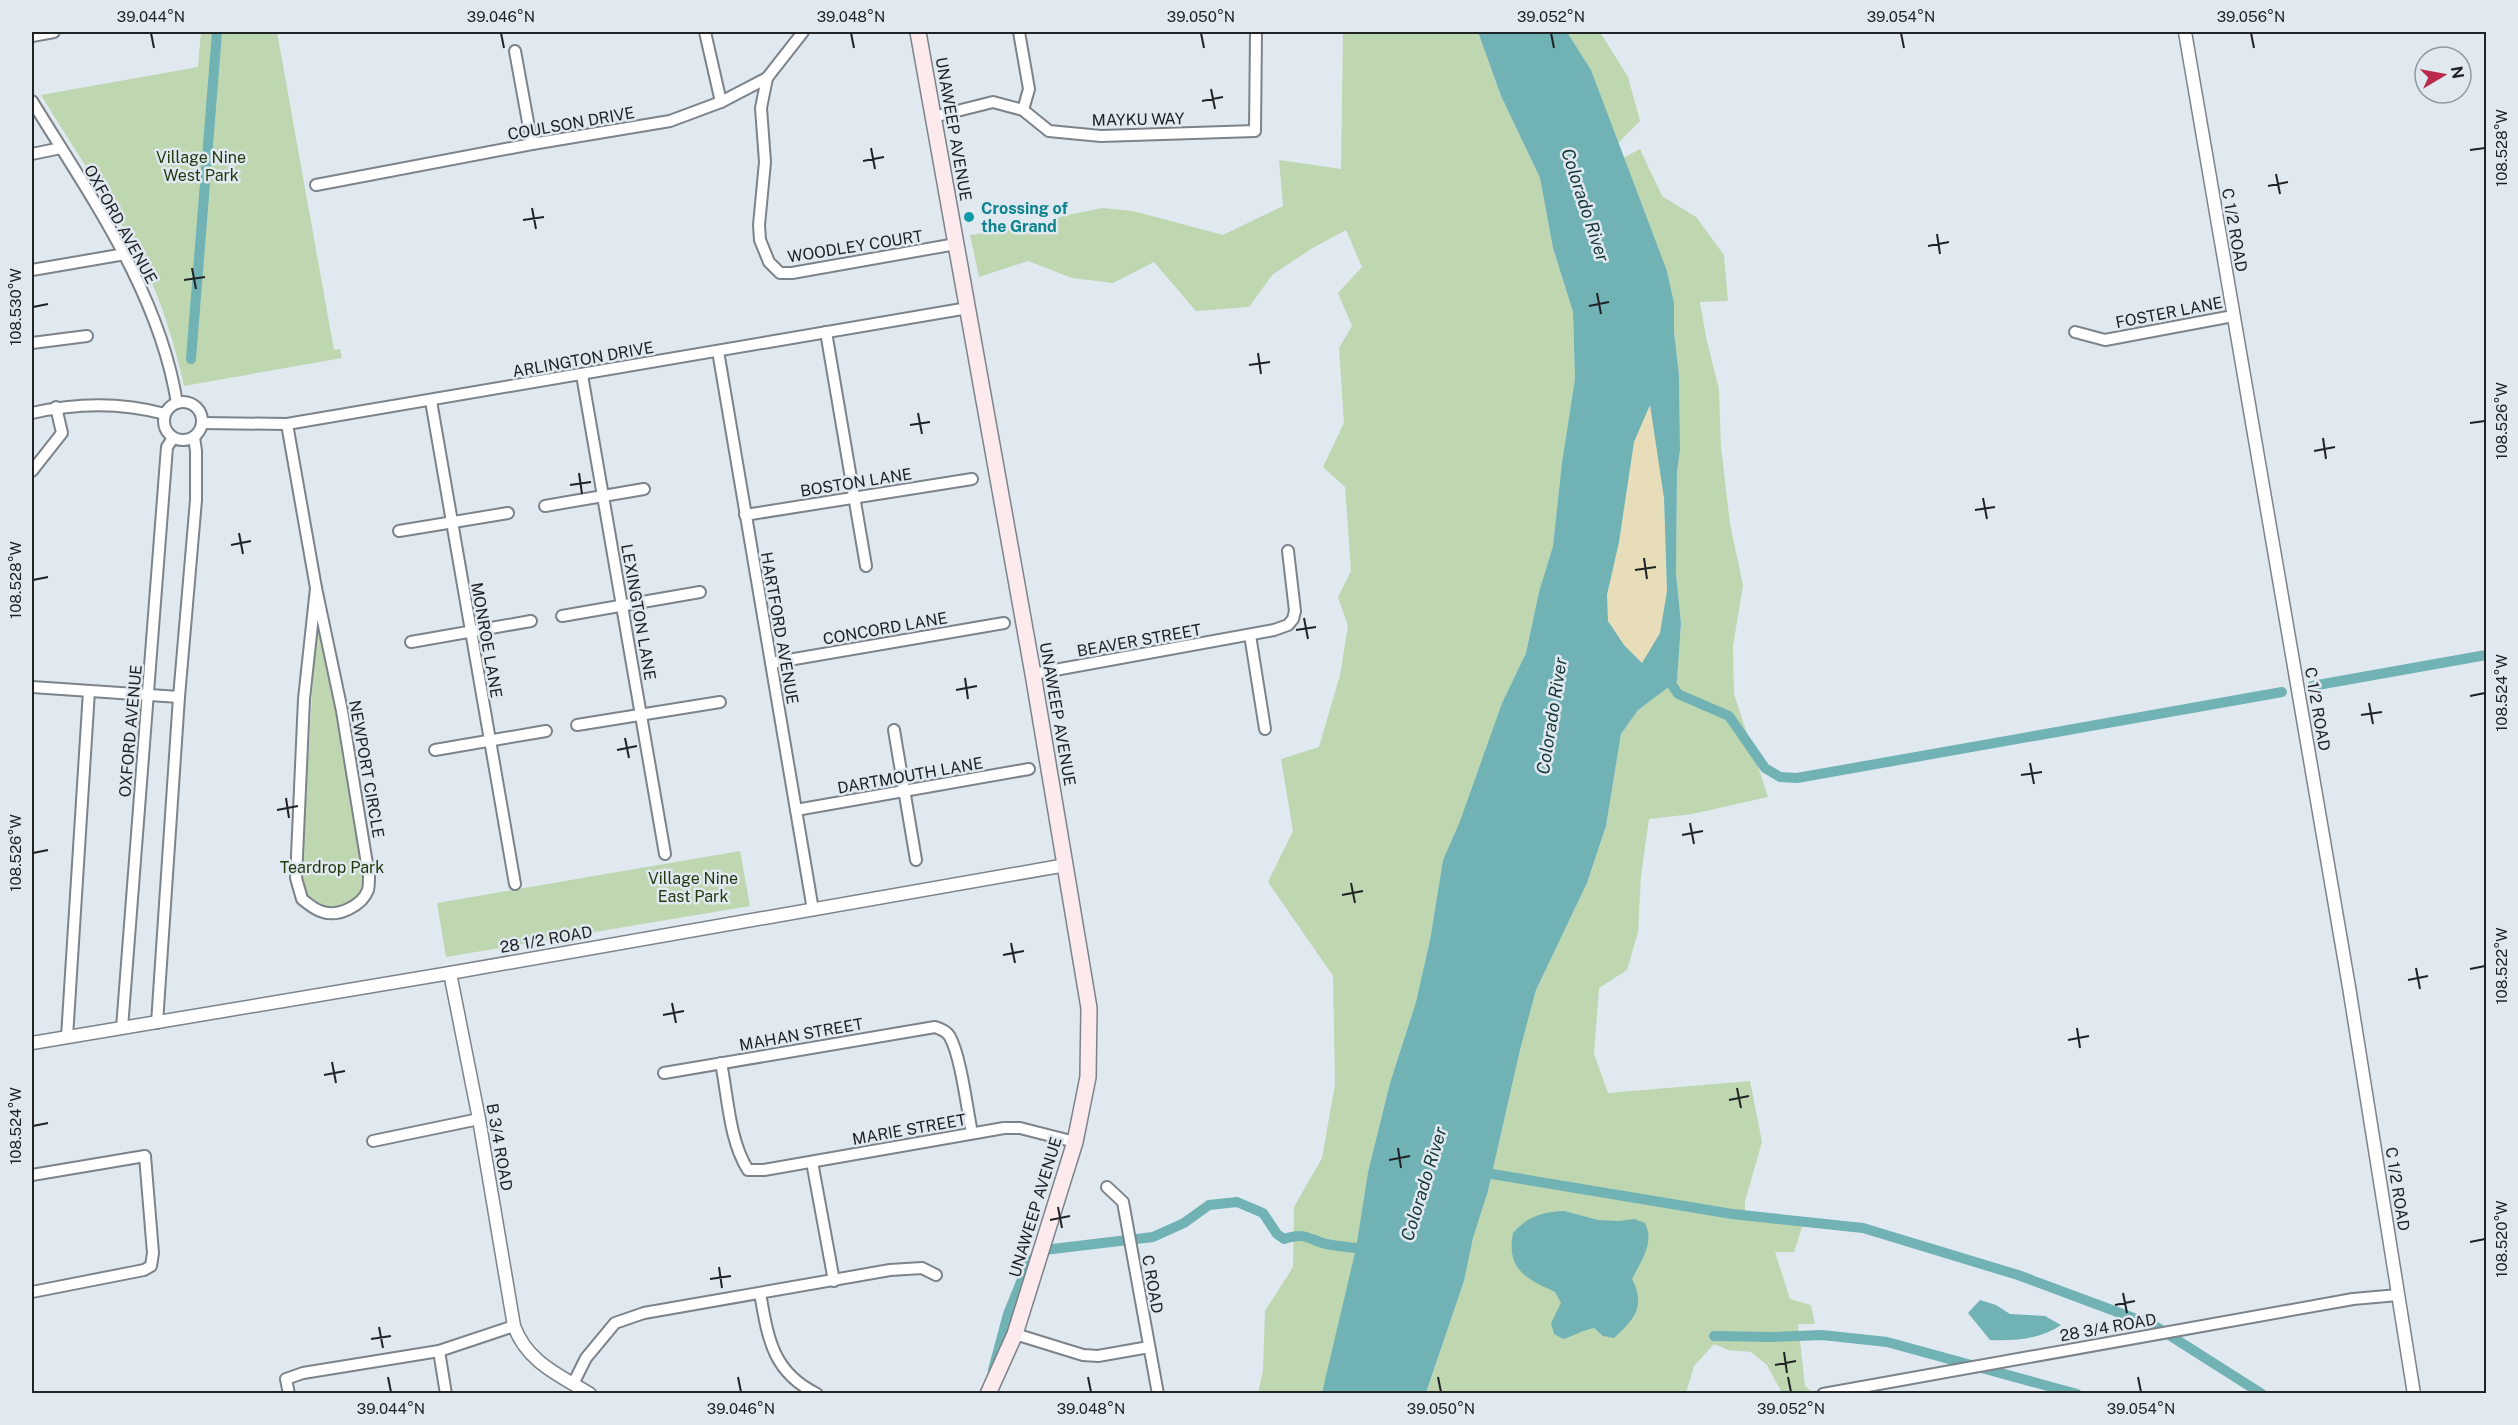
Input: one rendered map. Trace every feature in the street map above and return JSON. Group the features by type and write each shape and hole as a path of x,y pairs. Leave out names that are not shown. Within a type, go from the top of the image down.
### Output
{"main road":[{"name":"UNAWEEP AVENUE","path":"918,32 1033,674 1089,1008 1088,1077 1074,1142 1014,1334 988,1394"}],"street":[{"path":"32,36 54,32"},
{"path":"705,32 721,102"},
{"name":"COULSON DRIVE","path":"316,185 532,144 670,121 721,102 766,78 803,32"},
{"path":"1019,32 1029,89 1023,110"},
{"name":"MAYKU WAY","path":"933,117 993,102 1023,110 1049,131 1090,135 1254,131 1256,32"},
{"name":"C 1/2 ROAD","path":"2185,32 2349,987 2414,1394"},
{"path":"515,51 532,144"},
{"name":"WOODLEY COURT","path":"766,78 761,108 765,162 759,225 760,240 769,262 780,273 792,273 956,244"},
{"name":"OXFORD AVENUE","path":"32,101 125,254 153,314 177,403"},
{"path":"32,153 61,148"},
{"path":"32,270 125,254"},
{"name":"ARLINGTON DRIVE","path":"202,423 287,424 968,308"},
{"name":"FOSTER LANE","path":"2074,332 2105,340 2233,316"},
{"path":"826,332 866,566"},
{"path":"32,344 87,336"},
{"name":"HARTFORD AVENUE","path":"718,351 813,910"},
{"name":"LEXINGTON LANE","path":"582,375 665,854"},
{"name":"MONROE LANE","path":"430,401 515,884"},
{"path":"158,1023 179,697 195,500 194,437 202,423 200,413 193,405 177,403 165,414"},
{"path":"32,413 56,408 104,404 141,407 165,414"},
{"path":"32,471 62,433 56,408"},
{"path":"165,414 166,430 173,438 183,440 194,437"},
{"name":"NEWPORT CIRCLE","path":"287,424 316,588 342,711 369,876 368,891 363,898 349,909 333,914 322,912 302,899 296,878 304,699 316,588"},
{"name":"OXFORD AVENUE","path":"122,1029 167,447 173,438"},
{"name":"BOSTON LANE","path":"745,515 972,479"},
{"path":"545,506 644,489"},
{"path":"399,531 508,513"},
{"name":"BEAVER STREET","path":"1033,674 1283,628 1293,619 1295,611 1288,551"},
{"path":"562,616 700,592"},
{"path":"411,642 531,621"},
{"name":"CONCORD LANE","path":"771,663 1004,623"},
{"path":"1250,635 1265,729"},
{"path":"32,687 179,697"},
{"path":"67,1037 89,691"},
{"path":"577,725 720,702"},
{"path":"435,750 546,730"},
{"path":"894,730 916,860"},
{"name":"DARTMOUTH LANE","path":"796,810 1029,769"},
{"name":"28 1/2 ROAD","path":"32,1042 158,1023 1066,865"},
{"name":"B 3/4 ROAD","path":"450,973 479,1119 514,1326 527,1351 547,1370 590,1394"},
{"name":"MAHAN STREET","path":"664,1072 935,1027 949,1035 955,1050 972,1133"},
{"name":"MARIE STREET","path":"721,1063 741,1159 748,1170 812,1162 972,1133 1020,1128 1074,1142"},
{"path":"373,1141 479,1119"},
{"path":"32,1175 145,1156 153,1253 151,1266 132,1273 32,1292"},
{"path":"812,1162 834,1281"},
{"name":"C ROAD","path":"1107,1186 1123,1202 1158,1394"},
{"path":"573,1384 586,1358 615,1323 644,1313 890,1270 922,1268 936,1275"},
{"path":"760,1293 770,1344 778,1361 788,1374 817,1394"},
{"name":"28 3/4 ROAD","path":"1823,1394 2353,1299 2398,1295"},
{"path":"289,1394 286,1378 303,1373 439,1351 514,1326"},
{"path":"1014,1334 1083,1355 1098,1356 1149,1347"},
{"path":"439,1351 446,1394"}],"green space":[{"name":"Village Nine West Park","path":"201,32 277,32 334,350 340,349 342,358 184,386 166,320 151,281 113,210 41,95 198,67"},
{"path":"1343,32 1478,32 1501,96 1540,178 1553,248 1573,312 1575,379 1562,462 1553,546 1539,592 1526,653 1502,703 1460,821 1443,860 1430,940 1416,1002 1390,1083 1368,1172 1356,1248 1324,1389 1322,1393 1258,1393 1263,1371 1265,1311 1293,1267 1294,1207 1322,1158 1335,1084 1333,976 1268,882 1293,831 1281,759 1319,747 1340,675 1348,626 1338,597 1351,571 1345,487 1323,467 1344,423 1339,348 1352,326 1338,293 1362,267 1346,230 1311,249 1272,275 1249,307 1196,311 1154,262 1113,283 1072,278 1028,261 979,277 970,235 1035,226 1063,216 1102,208 1133,211 1223,235 1283,206 1279,160 1341,169"},
{"path":"1567,32 1600,32 1628,77 1640,121 1617,144 1591,70"},
{"path":"1640,149 1662,196 1696,217 1724,255 1728,301 1700,302 1719,390 1721,447 1730,524 1743,585 1733,646 1734,694 1768,797 1692,814 1649,819 1641,876 1638,932 1627,970 1599,988 1594,1054 1608,1093 1750,1081 1762,1142 1745,1201 1745,1211 1802,1227 1794,1252 1775,1252 1790,1299 1811,1305 1815,1324 1798,1324 1805,1386 1813,1393 1782,1393 1767,1365 1751,1352 1728,1350 1714,1344 1694,1366 1686,1393 1426,1394 1464,1281 1536,990 1587,883 1606,826 1621,734 1638,710 1677,681 1681,623 1676,574 1677,472 1680,450 1679,375 1674,332 1674,303 1667,271 1623,158"},
{"name":"Teardrop Park","path":"316,626 321,629 364,865 364,885 360,894 348,906 340,908 324,906 308,898 301,883"},
{"name":"Village Nine East Park","path":"740,851 750,906 446,957 437,903"}],"sand":[{"path":"1650,404 1664,498 1667,591 1660,633 1642,663 1624,645 1608,621 1607,595 1619,541 1634,442"}],"water":[{"name":"Colorado River","path":"1478,32 1567,32 1591,70 1667,271 1674,303 1674,332 1679,375 1680,450 1677,472 1676,574 1681,623 1677,681 1638,710 1621,734 1606,826 1587,883 1536,990 1464,1281 1426,1393 1322,1393 1356,1248 1368,1172 1390,1083 1416,1002 1430,940 1443,860 1460,821 1502,703 1526,653 1539,592 1553,546 1562,462 1575,379 1573,312 1553,248 1540,178 1501,96","holes":["1650,405 1664,498 1667,591 1660,633 1642,663 1624,645 1608,621 1607,595 1619,542 1634,442"]},
{"path":"1564,1211 1598,1220 1634,1219 1645,1223 1648,1230 1648,1245 1632,1279 1638,1297 1636,1312 1628,1325 1614,1338 1603,1336 1594,1328 1563,1339 1554,1334 1551,1323 1561,1303 1555,1292 1527,1277 1516,1264 1513,1256 1513,1233 1536,1216"},
{"path":"1980,1300 1996,1305 2010,1314 2045,1316 2061,1325 2053,1330 2027,1338 1990,1340 1968,1313"}],"waterway":[{"path":"191,359 217,32"},
{"path":"2312,686 2486,655"},
{"path":"1672,685 1678,694 1729,716 1765,768 1780,777 1797,778 2282,692"},
{"path":"1492,1174 1732,1214 1863,1228 2018,1275 2155,1326 2262,1394"},
{"path":"993,1370 1008,1314 1029,1262 1044,1250 1153,1237 1184,1223 1209,1205 1237,1202 1263,1213 1277,1234 1284,1239 1302,1236 1326,1244 1356,1248"},
{"path":"1714,1336 1822,1335 1887,1342 2077,1394"}],"place":[{"name":"Crossing of the Grand","path":"969,217"}]}
